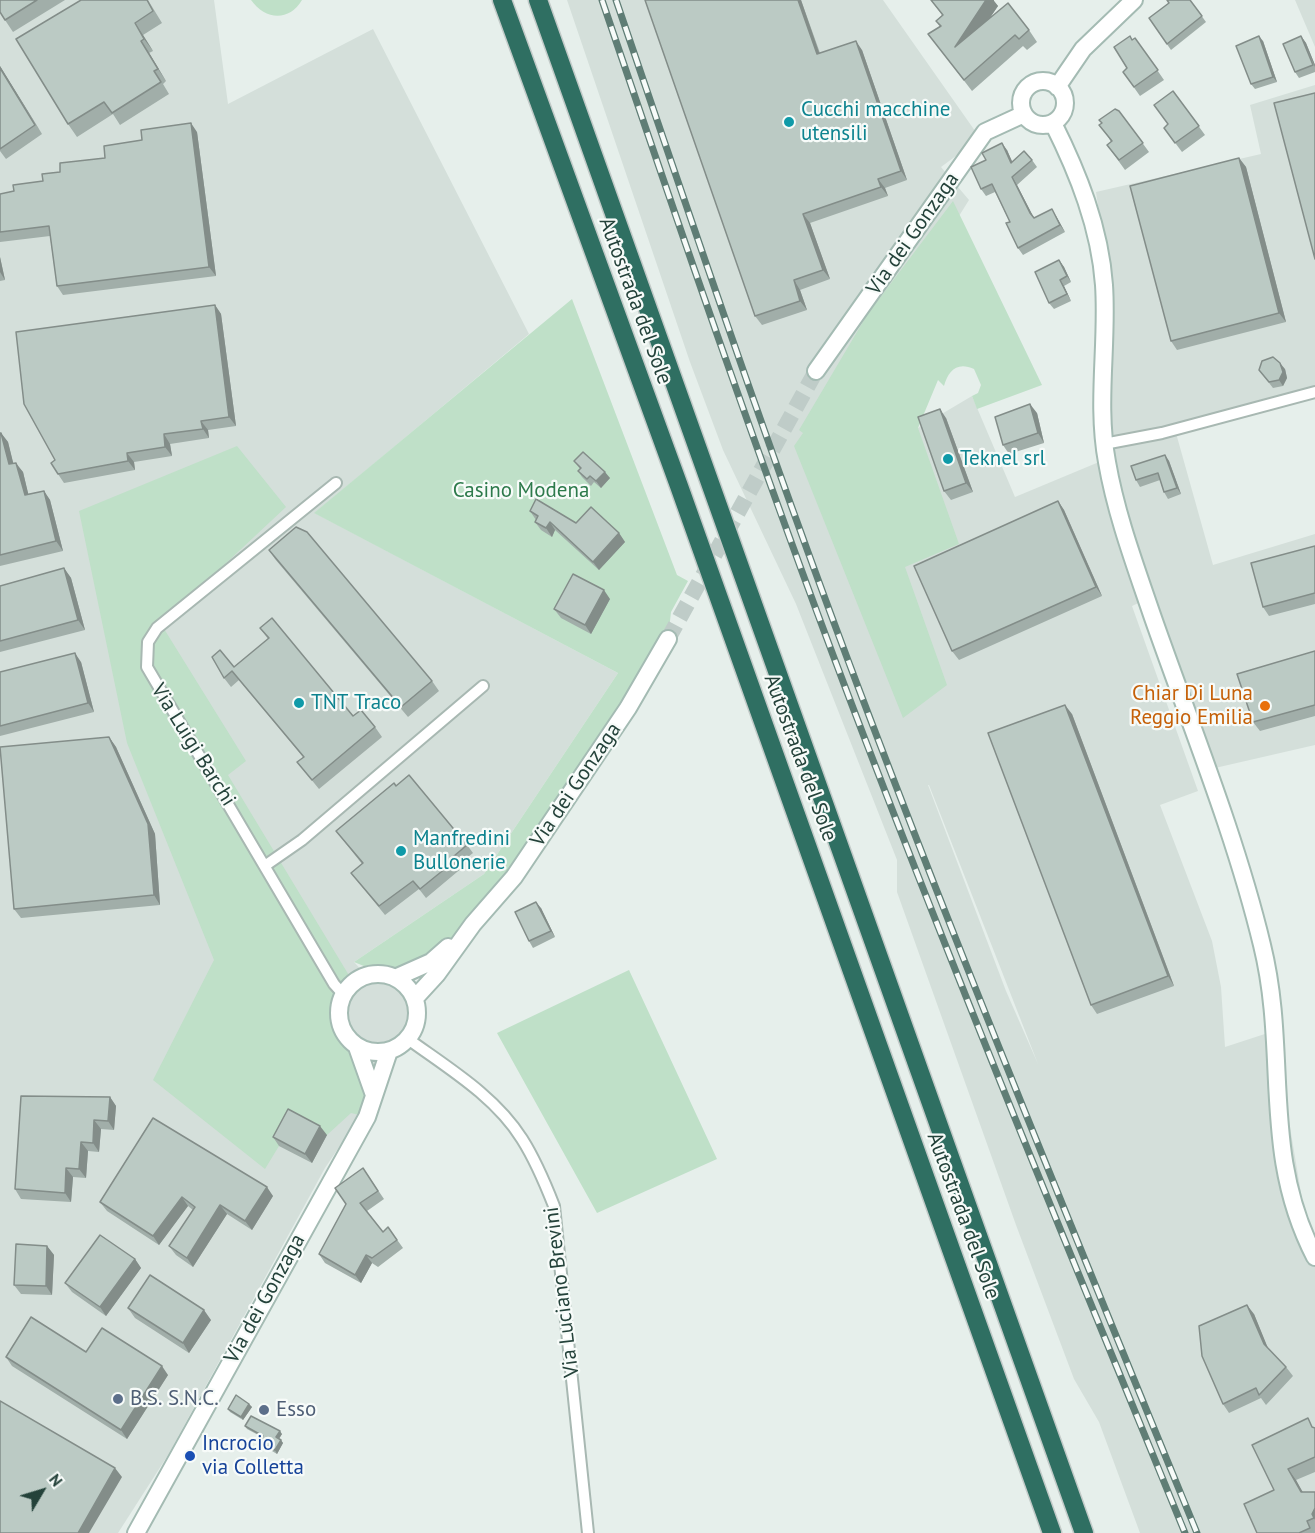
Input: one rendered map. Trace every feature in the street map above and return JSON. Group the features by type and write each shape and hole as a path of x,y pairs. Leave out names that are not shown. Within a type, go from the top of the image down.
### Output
{"highway":[{"name":"Autostrada del Sole","path":"502,0 683,497 1052,1533"},
{"name":"Autostrada del Sole","path":"538,0 1084,1533"}],"main road":[{"path":"1058,87 1083,49 1134,0"},
{"path":"1041,81 1058,87 1062,92 1065,106 1053,123 1040,125 1024,114 1021,105 1026,89 1041,81"},
{"name":"Via dei Gonzaga","path":"816,371 985,132 1024,114"},
{"path":"1053,123 1085,199 1102,269 1104,444 1110,480 1128,542 1252,905 1272,995 1277,1119 1285,1174 1302,1227 1315,1257"},
{"name":"Via dei Gonzaga","path":"414,998 437,974 473,924 520,867 628,708 668,639"},
{"name":"Via dei Gonzaga","path":"343,994 353,982 366,975 381,973 395,978 432,962 473,924"},
{"path":"357,1047 378,1052 389,1051 408,1039 417,1011 414,998 403,983 395,978"},
{"path":"343,994 338,1013 343,1032 357,1047 374,1095"},
{"name":"Via dei Gonzaga","path":"136,1533 367,1117 389,1051"}],"street":[{"path":"1104,444 1162,433 1315,392"},
{"name":"Via Luigi Barchi","path":"336,483 157,628 148,642 147,668 266,865 334,984 343,994"},
{"path":"266,865 302,840 483,686"},
{"name":"Via Luciano Brevini","path":"408,1039 476,1089 506,1117 522,1138 540,1170 555,1206 588,1533"}],"shaded area":[{"path":"0,0 214,0 228,104 373,29 529,334 315,513 618,673 484,874 354,962 366,975 381,973 395,978 415,998 417,1011 408,1039 389,1051 374,1095 325,1168 168,1455 118,1533 0,1533"},
{"path":"567,0 883,0 980,138 941,167 969,200 939,248 918,428 972,396 1015,497 1099,462 1095,435 1097,352 1108,276 1096,192 1261,154 1250,105 1315,85 1315,388 1174,426 1213,565 1315,534 1315,745 1215,768 1151,597 1132,606 1198,791 1160,805 1212,941 1221,987 1225,1047 1274,1031 1310,1247 1315,1257 1315,1533 1140,1533 1099,1422 1074,1379 1016,1225 897,892 897,860 796,604 723,450 690,362","holes":["929,785 1038,1064 1006,991"]},
{"path":"1295,0 1315,0 1315,47"}],"green space":[{"path":"251,0 302,0 291,12 277,16 263,12"},
{"path":"953,201 1042,385 977,409 972,396 978,393 981,385 974,369 963,366 954,369 944,386 938,380 918,428 959,544 905,567 947,685 903,718 794,446 803,433 799,430 867,315"},
{"name":"Casino Modena","path":"572,299 677,575 688,581 671,612 668,639 514,877 431,962 381,973 354,962 484,874 618,673 314,513"},
{"path":"237,446 286,507 161,624 246,761 228,775 353,982 343,994 338,1013 343,1032 357,1047 374,1095 367,1117 351,1113 327,1135 279,1146 265,1169 153,1080 214,960 127,743 79,511"},
{"path":"629,970 717,1159 597,1213 497,1033"}],"building":[{"path":"0,0 37,0 5,20 0,12"},
{"path":"81,0 147,0 153,11 135,23 144,39 141,41 158,69 154,71 161,82 112,113 104,102 68,124 16,39"},
{"name":"Cucchi macchine utensili","path":"645,0 798,0 817,54 856,41 901,171 878,179 881,187 803,214 823,270 794,280 800,301 755,316"},
{"path":"931,0 986,0 955,47 1008,3 1029,30 1019,39 1015,35 964,80 928,34 941,26 936,21 943,15"},
{"path":"1167,0 1190,0 1202,16 1167,44 1149,18 1169,3"},
{"path":"1130,36 1132,40 1135,38 1158,70 1134,87 1123,72 1127,68 1114,47"},
{"path":"1259,36 1273,77 1251,84 1236,46"},
{"path":"1301,36 1313,65 1295,72 1283,44"},
{"path":"0,68 35,125 0,149"},
{"path":"1173,91 1199,126 1175,143 1164,128 1168,124 1154,105"},
{"path":"1315,93 1315,259 1274,103"},
{"path":"1115,109 1119,111 1143,143 1119,160 1107,145 1112,141 1099,125 1102,123 1099,120"},
{"path":"191,123 209,267 57,286 49,226 0,232 0,194 14,191 13,185 43,181 42,174 60,172 60,163 105,158 104,146 142,140 141,130"},
{"path":"1002,143 1011,163 1024,151 1032,160 1012,177 1030,213 1034,218 1052,209 1060,225 1018,248 1006,223 1010,222 992,184 981,189 971,167 986,160 982,153"},
{"path":"1239,158 1279,313 1171,341 1130,186"},
{"path":"1059,260 1067,276 1060,280 1067,294 1049,303 1035,272"},
{"path":"215,305 229,417 201,421 203,429 164,434 165,447 127,453 128,461 58,474 51,463 55,460 24,404 16,332"},
{"path":"1273,357 1280,363 1283,372 1279,380 1269,382 1259,370 1262,361"},
{"path":"1030,404 1038,433 1003,445 995,417"},
{"name":"Teknel srl","path":"940,409 966,483 944,491 918,417"},
{"path":"0,433 9,464 16,463 25,495 44,491 56,541 0,555"},
{"path":"583,452 605,472 596,481 590,476 587,479 578,471 581,468 574,461"},
{"path":"1165,455 1177,488 1164,492 1158,473 1136,480 1131,466"},
{"path":"536,499 576,523 591,507 619,533 593,562 550,522 546,528 535,522 538,516 530,511"},
{"path":"1058,501 1096,587 952,651 914,566"},
{"path":"296,527 307,532 432,681 401,707 269,550"},
{"path":"1315,546 1315,593 1263,607 1251,563"},
{"path":"64,568 78,620 0,641 0,586"},
{"path":"573,574 604,590 585,625 554,609"},
{"name":"TNT Traco","path":"272,618 353,716 361,710 375,727 312,780 297,762 304,757 232,671 224,678 212,657 220,650 234,667 269,638 260,628"},
{"path":"1315,651 1315,705 1253,722 1237,674"},
{"path":"75,653 88,703 0,726 0,672"},
{"path":"1065,705 1168,976 1091,1005 988,733"},
{"path":"109,737 148,824 154,895 14,909 0,747"},
{"name":"Manfredini Bullonerie","path":"409,775 467,845 454,856 457,859 420,889 413,881 379,906 351,873 363,863 336,831 394,783 396,786"},
{"path":"536,902 551,931 529,941 515,912"},
{"path":"21,1096 110,1097 108,1121 94,1120 93,1143 81,1142 79,1169 66,1168 65,1193 15,1189"},
{"path":"288,1109 320,1126 305,1154 273,1137"},
{"path":"153,1118 267,1187 245,1221 220,1205 187,1258 169,1246 195,1207 182,1197 153,1236 100,1202"},
{"path":"363,1168 378,1191 360,1203 383,1232 388,1227 397,1240 372,1258 366,1255 355,1275 319,1254 346,1204 335,1188"},
{"path":"100,1235 135,1259 100,1307 65,1283"},
{"path":"16,1244 47,1246 46,1286 14,1285"},
{"path":"150,1275 204,1310 183,1343 128,1308"},
{"path":"1247,1305 1264,1344 1286,1367 1259,1395 1256,1388 1223,1404 1202,1356 1199,1326"},
{"path":"31,1317 86,1352 102,1328 162,1366 121,1430 6,1357"},
{"path":"236,1395 249,1404 241,1417 228,1409"},
{"path":"0,1401 115,1468 78,1533 0,1533"},
{"path":"251,1416 280,1431 276,1437 281,1440 275,1450 260,1442 263,1436 245,1426"},
{"path":"1308,1418 1312,1427 1315,1428 1315,1457 1288,1469 1301,1492 1315,1492 1315,1508 1312,1514 1314,1518 1307,1521 1310,1528 1299,1533 1257,1533 1244,1504 1274,1490 1252,1445"}],"tunnel":[{"path":"668,639 816,371"}],"railway":[{"path":"602,0 752,434 847,692 971,1008 1185,1533"},
{"path":"616,0 765,433 900,798 1197,1533"}],"place":[{"name":"Cucchi macchine utensili","path":"789,122"},
{"name":"Teknel srl","path":"948,459"},
{"name":"TNT Traco","path":"299,703"},
{"name":"Chiar Di Luna Reggio Emilia","path":"1265,706"},
{"name":"Manfredini Bullonerie","path":"401,851"},
{"name":"B.S. S.N.C.","path":"118,1399"},
{"name":"Esso","path":"264,1410"},
{"name":"Incrocio via Colletta","path":"190,1456"}]}
